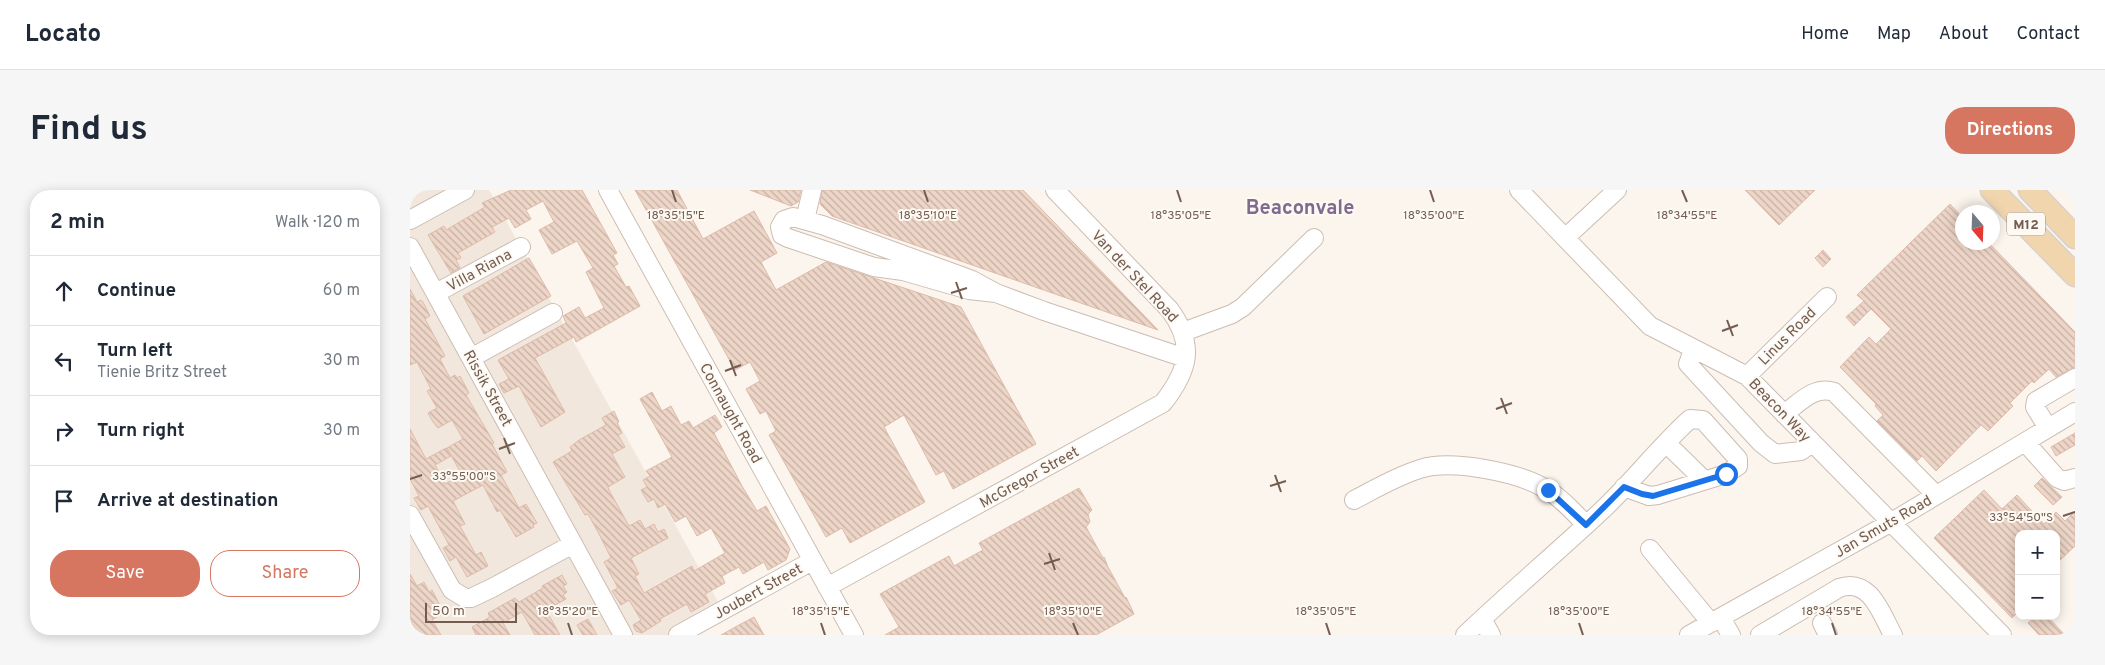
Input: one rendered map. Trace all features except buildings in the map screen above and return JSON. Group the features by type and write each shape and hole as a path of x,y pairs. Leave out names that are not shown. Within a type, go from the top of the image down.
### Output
{"main road":[{"name":"M12","path":"1992,190 2075,275"},
{"name":"M12","path":"2030,190 2075,237"}],"street":[{"path":"410,220 465,190"},
{"name":"Connaught Road","path":"608,190 854,635"},
{"path":"805,220 812,190"},
{"name":"Beacon Way","path":"1519,190 1650,326 1693,350 1747,376 2002,635"},
{"path":"1565,238 1617,190"},
{"name":"Van der Stel Road","path":"1058,191 1170,310 1183,332 1232,314 1243,307 1314,238"},
{"path":"996,293 968,290 903,271 874,267 788,238 780,232 781,224 788,217 805,220 972,280 996,293 1185,358"},
{"name":"Rissik Street","path":"410,246 624,635"},
{"name":"Villa Riana","path":"436,294 521,247"},
{"name":"Linus Road","path":"1747,376 1828,297"},
{"path":"472,358 553,313"},
{"name":"McGregor Street","path":"827,587 1163,403 1178,384 1184,370 1183,332"},
{"path":"1693,350 1688,364 1760,443 1775,454 1801,451 1812,443"},
{"path":"2048,428 2035,407 2036,401 2075,378"},
{"path":"1784,414 1815,392 1825,389 1834,392 1936,495"},
{"name":"Jan Smuts Road","path":"1703,628 1890,523 2075,412"},
{"path":"1465,635 1586,525 1690,420 1694,418 1702,420 1736,456 1739,463 1733,471 1726,474 1653,496 1624,487"},
{"path":"2025,442 2057,478 2064,481 2075,478"},
{"path":"1667,444 1704,480"},
{"path":"1354,500 1421,468 1443,465 1470,466 1536,484 1548,490 1586,525"},
{"path":"410,515 452,590 465,598 471,598 492,588 573,544"},
{"path":"1650,549 1703,628 1731,635"},
{"name":"Joubert Street","path":"678,635 812,561"},
{"path":"1760,635 1839,588 1852,585 1869,592 1893,635"},
{"path":"1482,619 1490,635"}],"shaded area":[{"path":"410,190 489,190 722,609 676,635 410,635"}],"district":[{"name":"Beaconvale","path":"1300,207"}],"route":[{"path":"1548,490 1572,510 1586,525 1624,487 1653,496 1726,474"}]}
